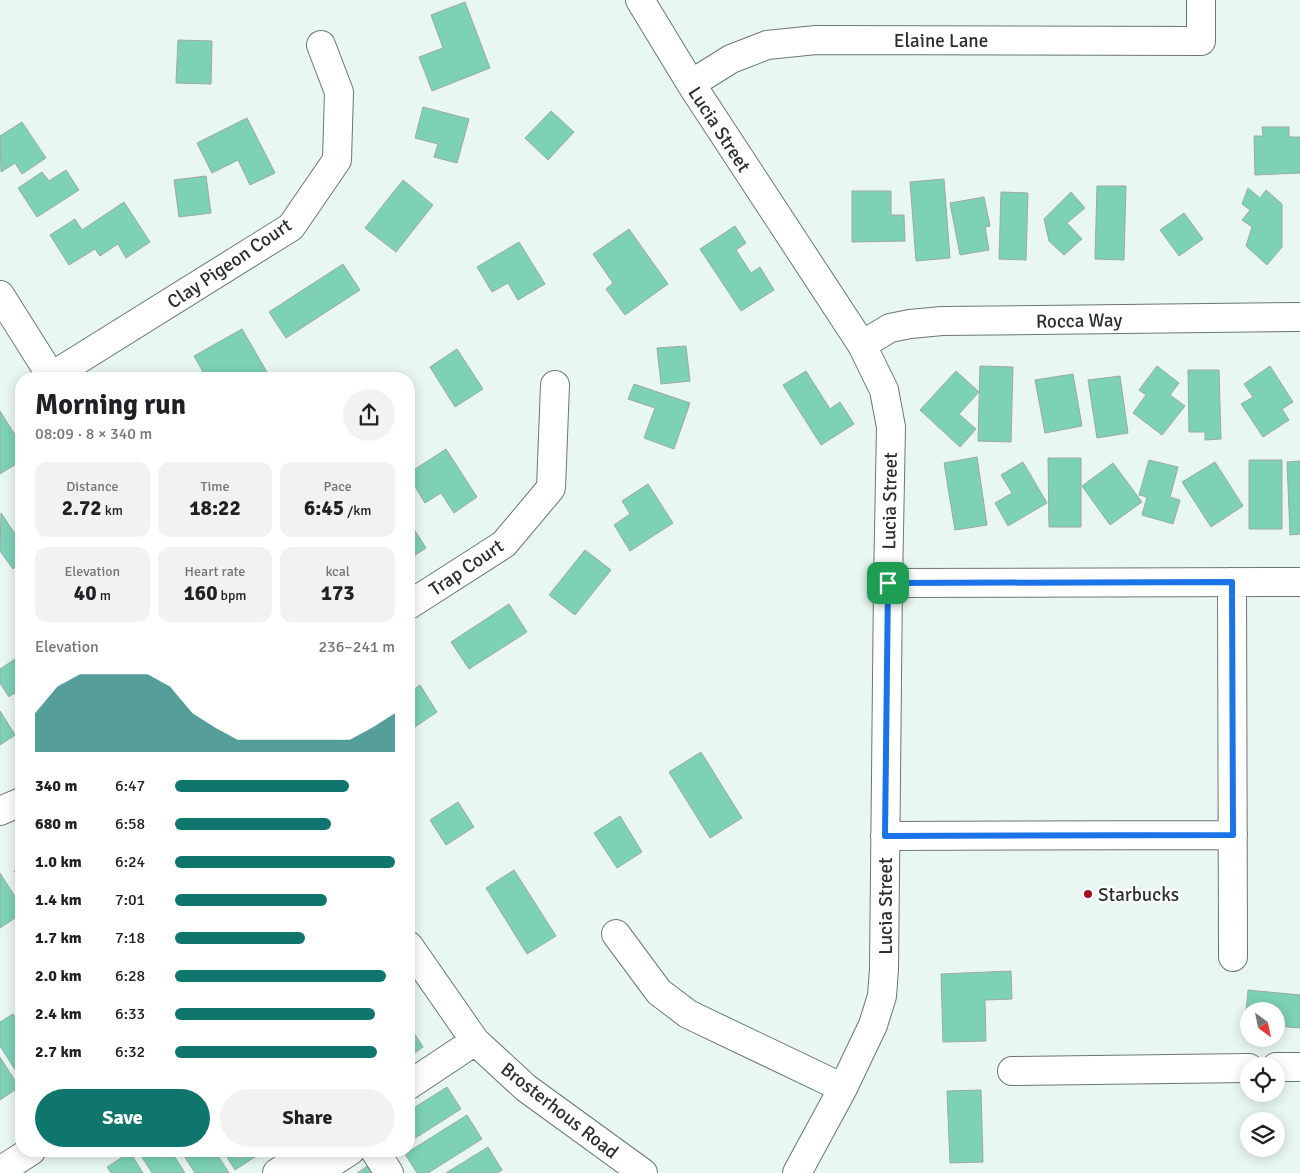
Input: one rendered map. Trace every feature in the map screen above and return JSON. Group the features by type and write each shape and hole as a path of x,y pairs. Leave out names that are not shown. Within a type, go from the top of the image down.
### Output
{"street":[{"name":"Lucia Street","path":"640,0 691,84 862,345 884,390 891,427 884,969 882,996 873,1025 843,1088 797,1173"},
{"name":"Elaine Lane","path":"691,84 731,59 767,45 816,40 1201,41 1202,0"},
{"name":"Clay Pigeon Court","path":"62,372 291,227 337,160 339,92 321,45"},
{"path":"0,294 49,372"},
{"name":"Rocca Way","path":"862,345 890,328 942,321 1300,317"},
{"name":"Trap Court","path":"415,601 504,544 550,488 555,385"},
{"path":"1232,582 1233,957"},
{"path":"888,583 1300,582"},
{"path":"0,811 15,805"},
{"path":"885,836 1233,835"},
{"path":"616,934 659,992 688,1014 843,1088"},
{"name":"Brosterhous Road","path":"415,955 475,1041 526,1088 643,1173"},
{"path":"415,1082 475,1041"},
{"path":"1285,1067 1300,1067"},
{"path":"1012,1071 1240,1068"},
{"path":"0,1171 22,1157"},
{"path":"277,1173 301,1157"},
{"path":"316,1173 341,1157"},
{"path":"379,1157 389,1173"}],"building":[{"path":"465,2 490,68 432,91 419,57 443,48 431,15"},
{"path":"178,40 212,41 211,84 176,83"},
{"path":"423,107 469,119 457,163 434,157 438,144 415,138"},
{"path":"551,111 574,132 548,160 525,138"},
{"path":"247,118 275,173 250,185 238,160 212,173 197,143"},
{"path":"22,122 46,158 22,174 15,163 1,172 0,136"},
{"path":"1262,127 1289,127 1289,137 1300,137 1300,173 1255,175 1254,136 1263,136"},
{"path":"66,170 79,190 37,217 18,188 42,172 49,181"},
{"path":"206,176 211,213 179,217 174,180"},
{"path":"944,179 950,258 916,261 910,182"},
{"path":"403,180 433,205 396,252 365,228"},
{"path":"1097,186 1126,186 1124,260 1095,259"},
{"path":"1248,188 1260,198 1266,190 1282,204 1282,247 1267,265 1246,246 1252,227 1242,220 1250,210 1242,204"},
{"path":"852,191 891,191 891,215 904,215 905,241 852,242"},
{"path":"1001,192 1028,193 1026,260 999,259"},
{"path":"1071,192 1085,208 1067,223 1082,239 1064,255 1049,241 1044,219"},
{"path":"984,197 990,226 985,227 989,250 960,255 950,203"},
{"path":"124,202 150,242 126,258 118,244 100,256 95,249 69,265 50,235 75,219 82,230"},
{"path":"1184,213 1203,239 1179,256 1160,230"},
{"path":"735,226 746,243 736,250 751,273 760,267 774,290 741,311 700,249"},
{"path":"629,229 668,284 625,315 606,289 613,283 593,254"},
{"path":"519,242 545,284 518,300 508,283 492,292 477,267"},
{"path":"343,264 360,290 286,338 269,312"},
{"path":"242,329 267,372 203,372 194,356"},
{"path":"686,346 690,381 661,384 657,348"},
{"path":"457,349 483,389 455,407 430,367"},
{"path":"980,366 1013,367 1011,442 978,441"},
{"path":"1157,366 1179,383 1170,395 1185,406 1162,435 1133,413 1146,395 1139,390"},
{"path":"1270,366 1293,402 1282,409 1289,420 1263,437 1241,404 1253,397 1244,384"},
{"path":"1188,370 1219,370 1221,439 1205,440 1205,432 1189,432"},
{"path":"806,371 830,409 840,402 854,424 821,445 783,385"},
{"path":"956,371 979,392 959,414 976,429 960,447 920,410"},
{"path":"1073,374 1082,426 1045,433 1035,380"},
{"path":"1120,376 1128,433 1097,438 1088,380"},
{"path":"634,384 690,403 674,449 644,438 655,408 628,399"},
{"path":"0,411 15,435 15,465 0,474"},
{"path":"446,449 477,497 454,513 441,493 425,503 415,487 415,469"},
{"path":"977,457 987,525 955,530 944,463"},
{"path":"1048,458 1081,458 1081,527 1049,527"},
{"path":"1149,460 1178,467 1170,497 1180,500 1173,524 1142,515 1147,497 1139,495"},
{"path":"1249,460 1282,460 1282,529 1249,529"},
{"path":"1300,461 1300,534 1290,535 1287,462"},
{"path":"1023,462 1047,503 1008,526 995,503 1012,493 1001,475"},
{"path":"1215,462 1243,506 1211,527 1182,482"},
{"path":"1113,463 1142,502 1110,525 1082,486"},
{"path":"648,484 673,523 630,551 614,525 630,514 622,501"},
{"path":"1,513 15,534 15,568 13,569 0,551"},
{"path":"415,531 426,548 415,555"},
{"path":"585,550 611,570 575,615 549,595"},
{"path":"509,604 527,632 469,669 451,642"},
{"path":"15,659 15,695 14,693 9,697 0,683 0,669"},
{"path":"420,685 437,712 415,727 415,689"},
{"path":"0,711 15,735 0,745"},
{"path":"701,752 742,818 710,838 669,772"},
{"path":"458,802 474,827 446,845 430,820"},
{"path":"620,816 642,852 617,868 594,833"},
{"path":"514,870 556,936 527,954 486,888"},
{"path":"0,873 15,897 15,918 0,928"},
{"path":"1011,971 1012,999 985,1000 986,1041 943,1042 941,974"},
{"path":"1248,990 1300,995 1300,1028 1285,1027 1285,1002 1247,1002"},
{"path":"13,1014 15,1017 15,1070 0,1046 0,1022"},
{"path":"415,1034 423,1047 415,1053"},
{"path":"0,1057 15,1081 15,1090 0,1100"},
{"path":"447,1087 461,1109 415,1138 415,1107"},
{"path":"981,1090 983,1162 950,1163 947,1091"},
{"path":"467,1115 482,1139 428,1173 417,1173 407,1157 415,1157 415,1148"},
{"path":"488,1147 502,1170 497,1173 446,1173"},
{"path":"122,1157 133,1157 143,1173 111,1173 107,1167"},
{"path":"142,1157 175,1157 185,1173 152,1173"},
{"path":"185,1157 219,1157 229,1173 195,1173"},
{"path":"227,1157 255,1157 235,1170"},
{"path":"369,1165 374,1173 357,1173"}],"place":[{"name":"Starbucks","path":"1088,894"}],"route":[{"path":"1232,582 1233,835 885,836 888,583 1232,582"}]}
